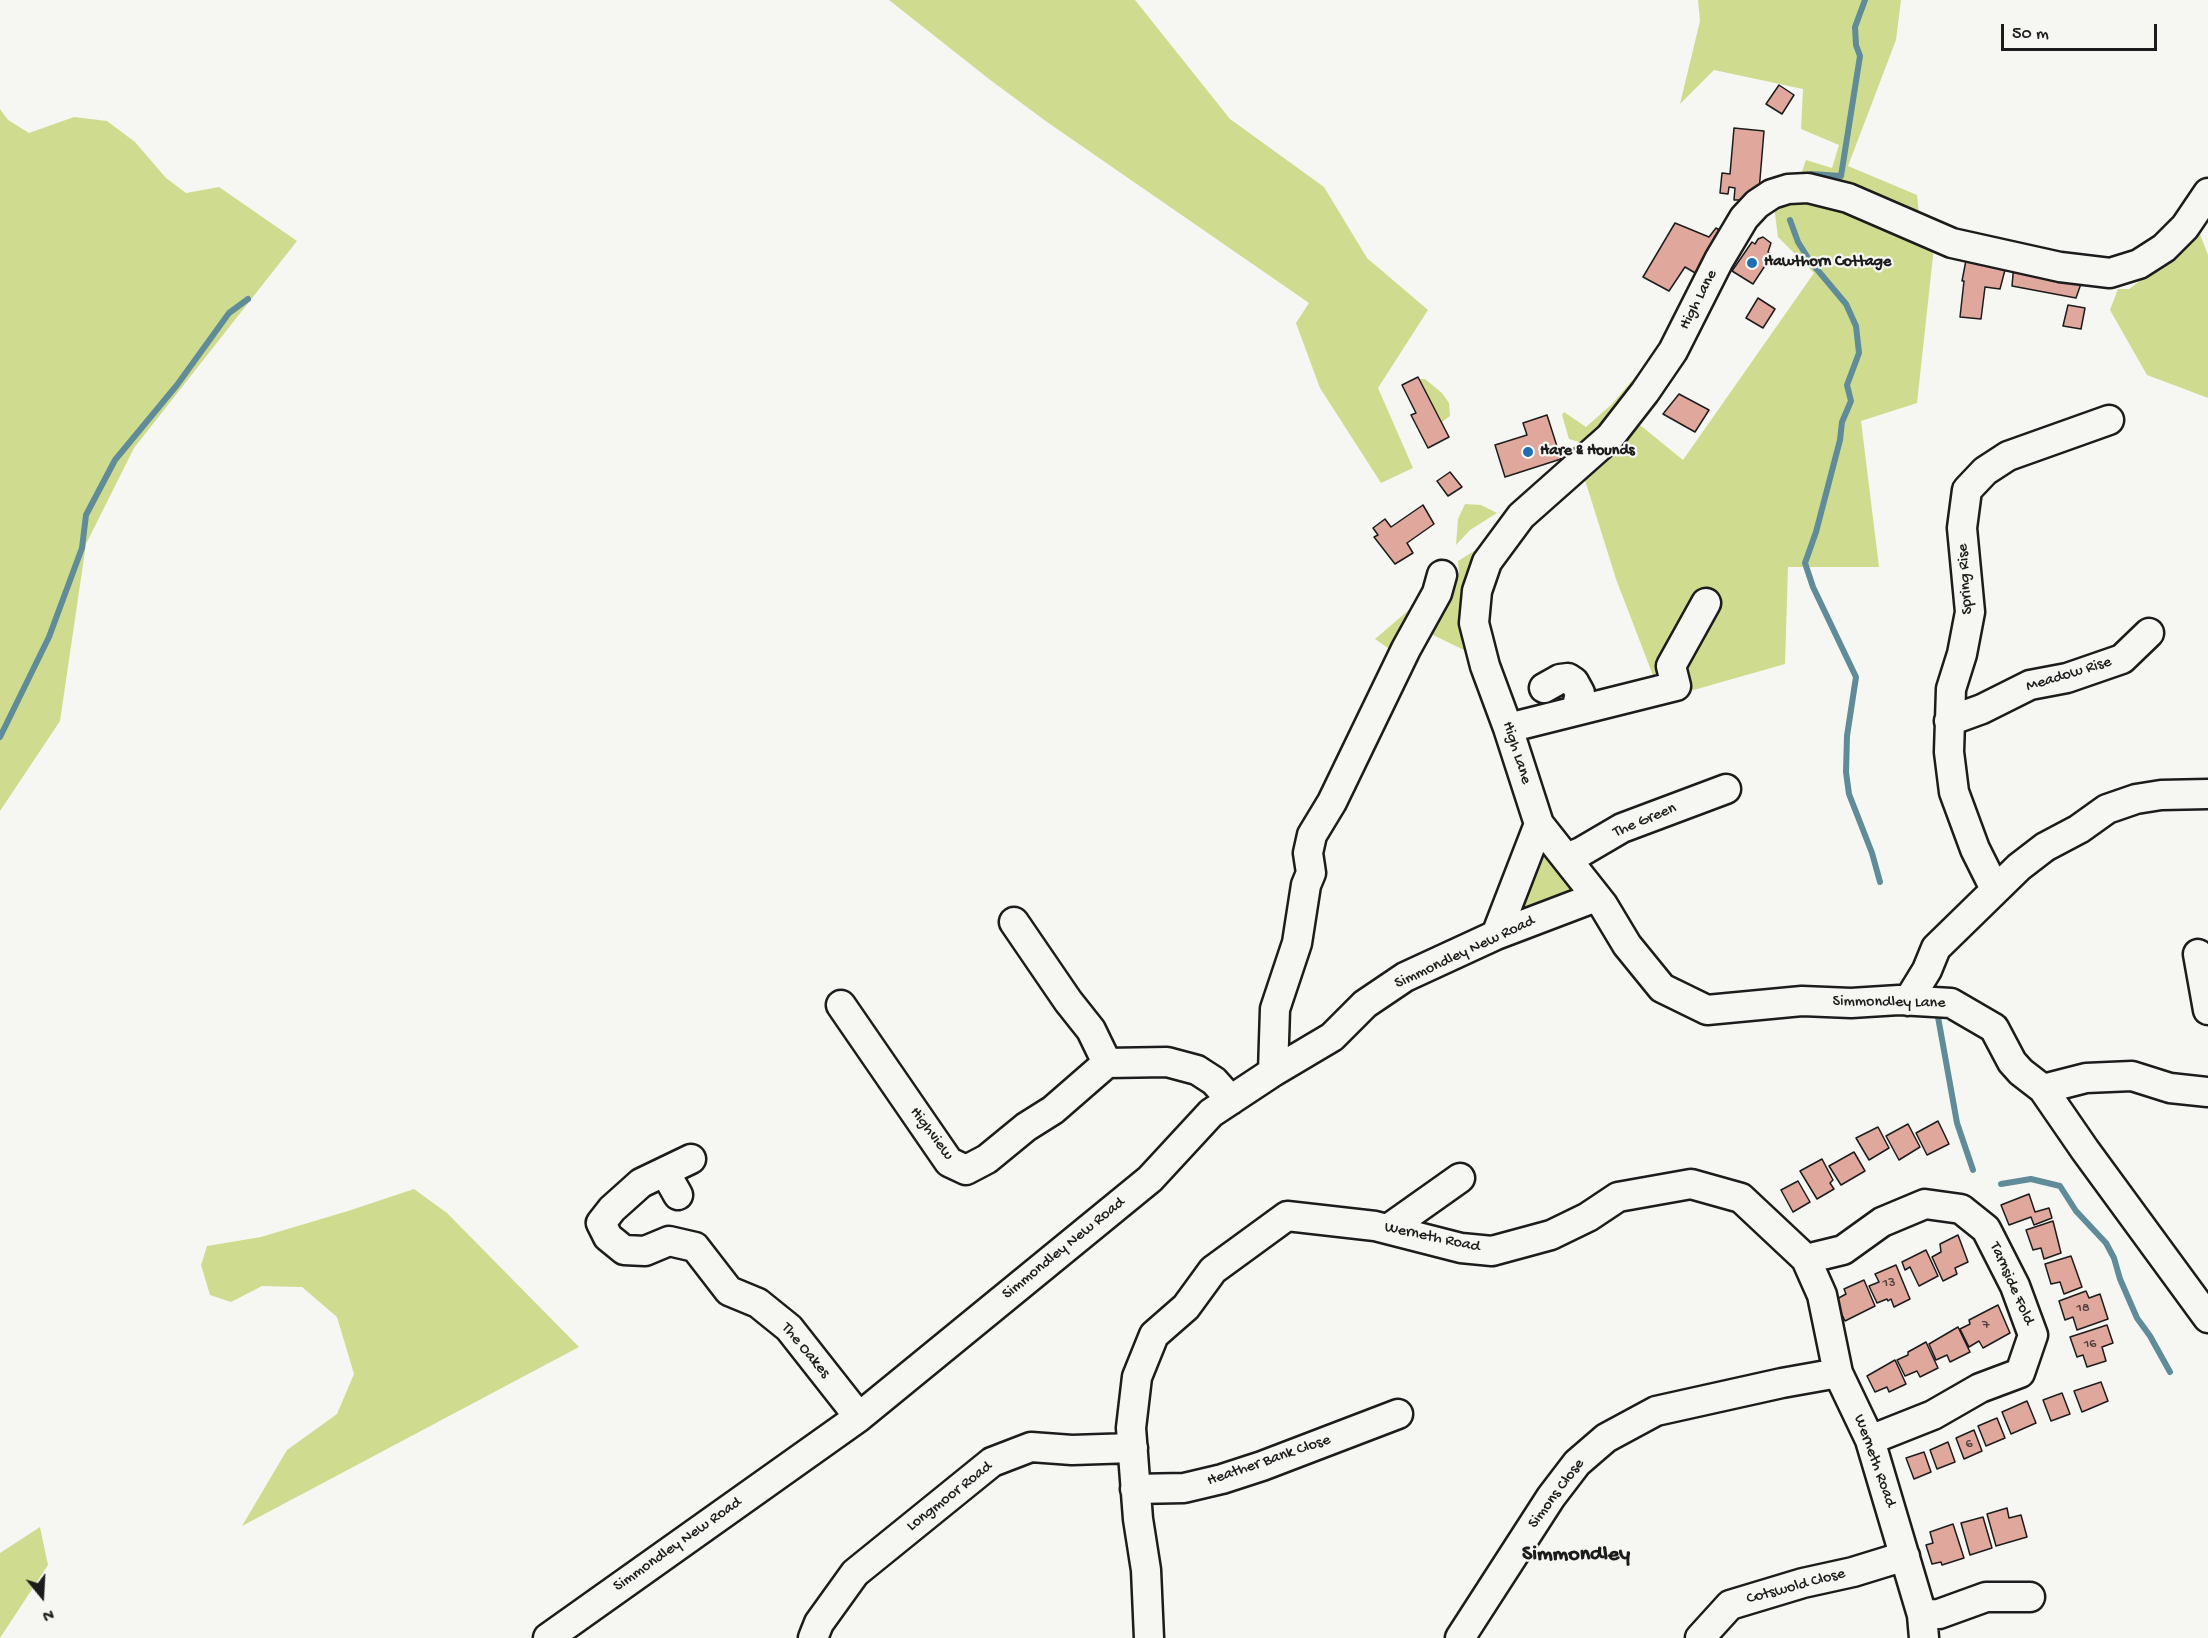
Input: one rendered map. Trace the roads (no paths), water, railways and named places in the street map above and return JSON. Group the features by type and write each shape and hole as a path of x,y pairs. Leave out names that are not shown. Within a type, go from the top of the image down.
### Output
{"street":[{"name":"High Lane","path":"1539,824 1485,666 1474,622 1477,591 1486,562 1521,516 1610,437 1646,392 1674,351 1719,260 1739,226 1757,204 1772,194 1788,189 1808,188 1848,198 1952,243 2060,267 2110,273 2139,264 2164,248 2186,227 2208,193"},
{"name":"Spring Rise","path":"1995,889 1975,849 1954,792 1949,752 1951,689 1962,654 1970,612 1962,528 1967,490 1985,471 2008,456 2109,420"},
{"path":"1273,1072 1275,1009 1297,943 1306,885 1311,873 1308,853 1312,835 1332,802 1406,649 1437,593 1442,575"},
{"path":"1508,728 1676,686 1671,666 1706,603"},
{"name":"Meadow Rise","path":"1949,721 1982,709 2030,686 2067,678 2122,659 2150,633"},
{"path":"1544,688 1560,679 1568,678 1574,682 1580,693 1576,711"},
{"name":"The Green","path":"1566,858 1622,828 1726,789"},
{"path":"1908,1001 1927,970 1936,948 1995,889 2045,847 2079,829 2107,809 2136,799 2161,795 2208,794"},
{"path":"1496,935 1539,824"},
{"name":"Simmondley Lane","path":"1539,824 1596,897 1627,945 1662,988 1707,1010 1802,1001 1951,1003 1994,1028 2012,1062 2020,1072 2043,1089 2208,1318"},
{"name":"Simmondley New Road","path":"548,1638 859,1417 1141,1186 1211,1113 1332,1037 1365,1004 1405,977 1496,935 1596,897"},
{"path":"1014,922 1068,1001 1091,1030 1107,1063 1167,1062 1197,1070 1214,1081 1231,1100"},
{"path":"2198,954 2208,1010"},
{"name":"Highview","path":"841,1005 949,1162 966,1170 987,1159 1026,1126 1053,1110 1107,1063"},
{"path":"2043,1089 2086,1078 2132,1076 2170,1088 2208,1092"},
{"name":"The Oakes","path":"691,1159 672,1184 641,1183 590,1225 624,1250 645,1251 669,1241 695,1247 729,1291 758,1303 789,1328 859,1417"},
{"path":"1388,1229 1460,1178"},
{"name":"Werneth Road","path":"1149,1638 1146,1570 1131,1428 1137,1377 1154,1335 1186,1307 1213,1270 1287,1216 1334,1220 1388,1229 1461,1248 1492,1251 1551,1235 1588,1217 1617,1197 1690,1184 1742,1198 1806,1259 1822,1295 1838,1373 1870,1440 1905,1556 1923,1627"},
{"name":"Tarnside Fold","path":"1806,1259 1843,1250 1882,1222 1925,1204 1961,1209 1986,1230 2015,1286 2033,1335 2020,1373 1980,1388 1933,1415 1870,1440"},
{"name":"Simons Close","path":"1460,1638 1551,1497 1577,1463 1606,1438 1656,1411 1690,1402 1722,1398 1782,1383 1838,1373"},
{"name":"Heather Bank Close","path":"1136,1489 1184,1488 1222,1479 1398,1414"},
{"name":"Longmoor Road","path":"813,1638 819,1623 855,1573 992,1462 1031,1447 1072,1450 1133,1448"},
{"name":"Cotswold Close","path":"1700,1638 1730,1605 1905,1556"},
{"path":"1923,1627 1939,1614 1986,1597 2030,1597"}],"waterway":[{"path":"1811,174 1841,176 1860,56 1856,45 1855,27 1865,0"},
{"path":"1790,220 1798,242 1810,261 1846,304 1856,326 1859,353 1847,385 1851,401 1842,422 1840,440 1816,532 1805,563 1813,587 1856,677 1847,736 1846,772 1849,794 1872,853 1880,882"},
{"path":"0,737 49,637 82,548 86,515 115,460 177,385 229,313 248,299"},
{"path":"1938,1017 1957,1123 1973,1170"},
{"path":"2001,1184 2031,1179 2060,1186 2076,1211 2106,1243 2137,1318 2170,1372"}],"place":[{"name":"Hawthorn Cottage","path":"1752,263"},
{"name":"Hare & Hounds","path":"1528,452"}],"district":[{"name":"Simmondley","path":"1576,1556"}]}
